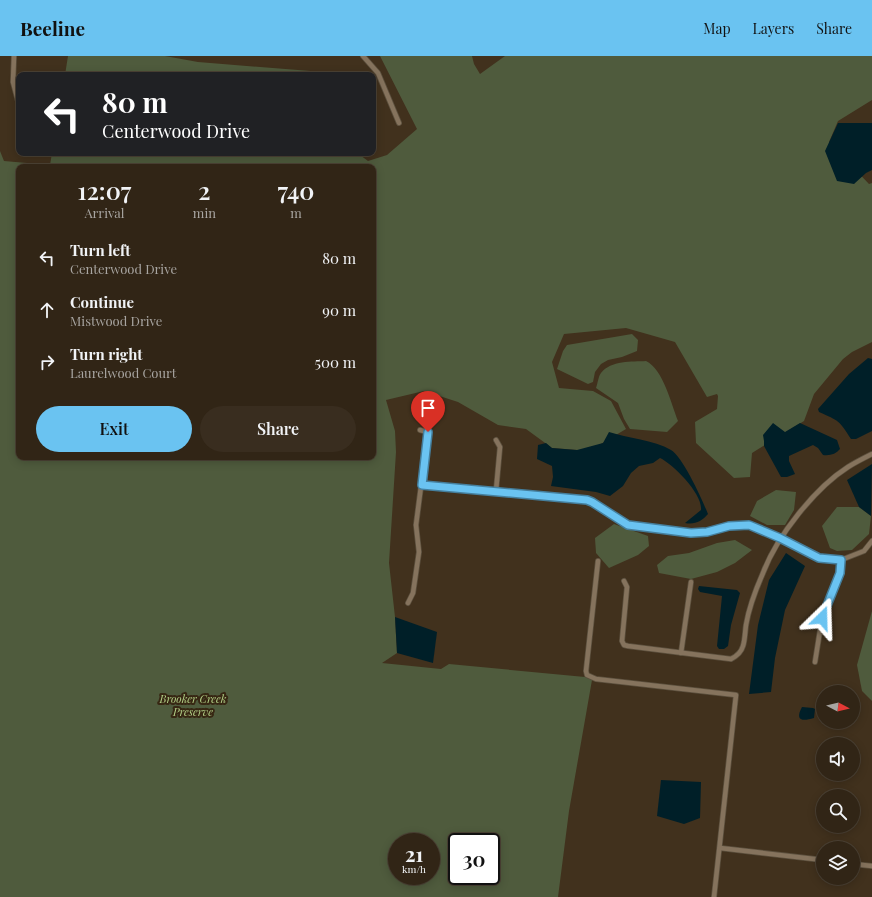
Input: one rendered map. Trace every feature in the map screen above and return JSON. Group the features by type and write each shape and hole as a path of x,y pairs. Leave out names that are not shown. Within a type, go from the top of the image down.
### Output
{"street":[{"path":"14,56 13,82 16,94"},
{"path":"363,56 378,73 399,123"},
{"path":"408,603 413,593 419,552 416,525 428,432 420,430"},
{"path":"496,440 500,447 496,491"},
{"path":"624,581 627,587 622,641 624,645 731,659 739,654 743,646 746,624 752,602 763,571 780,538 823,487 847,467 872,454"},
{"path":"422,485 587,500 628,525 691,533 707,532 729,526 749,525 780,538 819,558 841,560 864,551 872,540"},
{"path":"815,662 822,618 840,573 841,560"},
{"path":"598,561 586,671 587,675 596,679 736,694 714,897"},
{"path":"681,653 691,582"},
{"path":"720,848 816,859"},
{"path":"860,865 872,866"}],"green space":[{"path":"68,56 165,56 198,62 323,72 65,72"},
{"name":"Brooker Creek Preserve","path":"380,56 472,56 474,64 480,74 505,56 872,56 872,100 838,121 829,142 869,184 872,183 872,342 852,352 843,359 814,394 804,421 752,453 750,477 734,478 696,443 695,422 717,409 718,396 717,394 707,397 675,342 626,328 564,334 552,362 559,388 593,391 611,401 626,429 589,451 552,448 526,429 498,425 458,402 424,391 386,400 395,431 396,452 389,563 397,653 382,663 441,669 449,664 585,677 592,680 569,811 558,897 0,897 0,151 4,161 38,164 16,164 16,460 376,460 376,164 50,164 52,156 361,156 368,161 387,155 417,129"},
{"path":"632,334 638,340 637,351 622,357 608,360 601,364 595,372 593,382 588,384 557,369 563,351 567,345"},
{"path":"646,361 652,365 662,379 678,421 667,432 630,429 624,419 618,403 596,388 599,376 610,366 622,362"},
{"path":"776,490 796,492 794,510 785,525 767,525 750,516 757,501"},
{"path":"837,507 859,507 871,516 869,534 852,550 837,551 830,548 822,526"},
{"path":"614,524 648,536 649,546 638,555 609,568 596,553 595,538"},
{"path":"735,540 752,550 735,563 717,572 691,579 659,573 657,565 668,556 689,553 717,543"},
{"path":"872,611 872,701 862,691 857,665"}],"water":[{"path":"838,123 872,123 872,170 866,173 854,184 837,181 825,151"},
{"path":"868,358 872,359 872,431 856,439 851,439 838,422 819,412 818,409 849,374"},
{"path":"773,423 785,432 800,423 837,440 840,449 833,454 823,455 818,448 813,445 789,456 789,461 795,474 787,477 781,477 764,446 763,435"},
{"path":"609,432 649,441 671,450 676,454 687,470 708,514 698,522 685,523 701,510 700,503 686,480 672,466 660,458 653,463 639,466 631,473 623,486 610,496 596,492 551,486 553,477 552,466 537,459 538,445 546,443 552,448 577,450 603,443"},
{"path":"872,464 871,516 859,507 847,480"},
{"path":"786,553 805,566 785,610 775,658 771,692 749,694 758,625 769,580"},
{"path":"699,586 737,590 740,593 731,625 728,646 724,649 719,649 717,646 722,596 700,592 698,589"},
{"path":"395,617 437,632 433,663 397,653"},
{"path":"802,707 815,709 814,718 806,720 800,719 799,715"},
{"path":"661,780 701,782 700,818 684,824 657,816"}],"route":[{"path":"428,432 422,485 587,500 628,525 691,533 707,532 729,526 749,525 780,538 819,558 841,560 840,573 822,618"}]}
